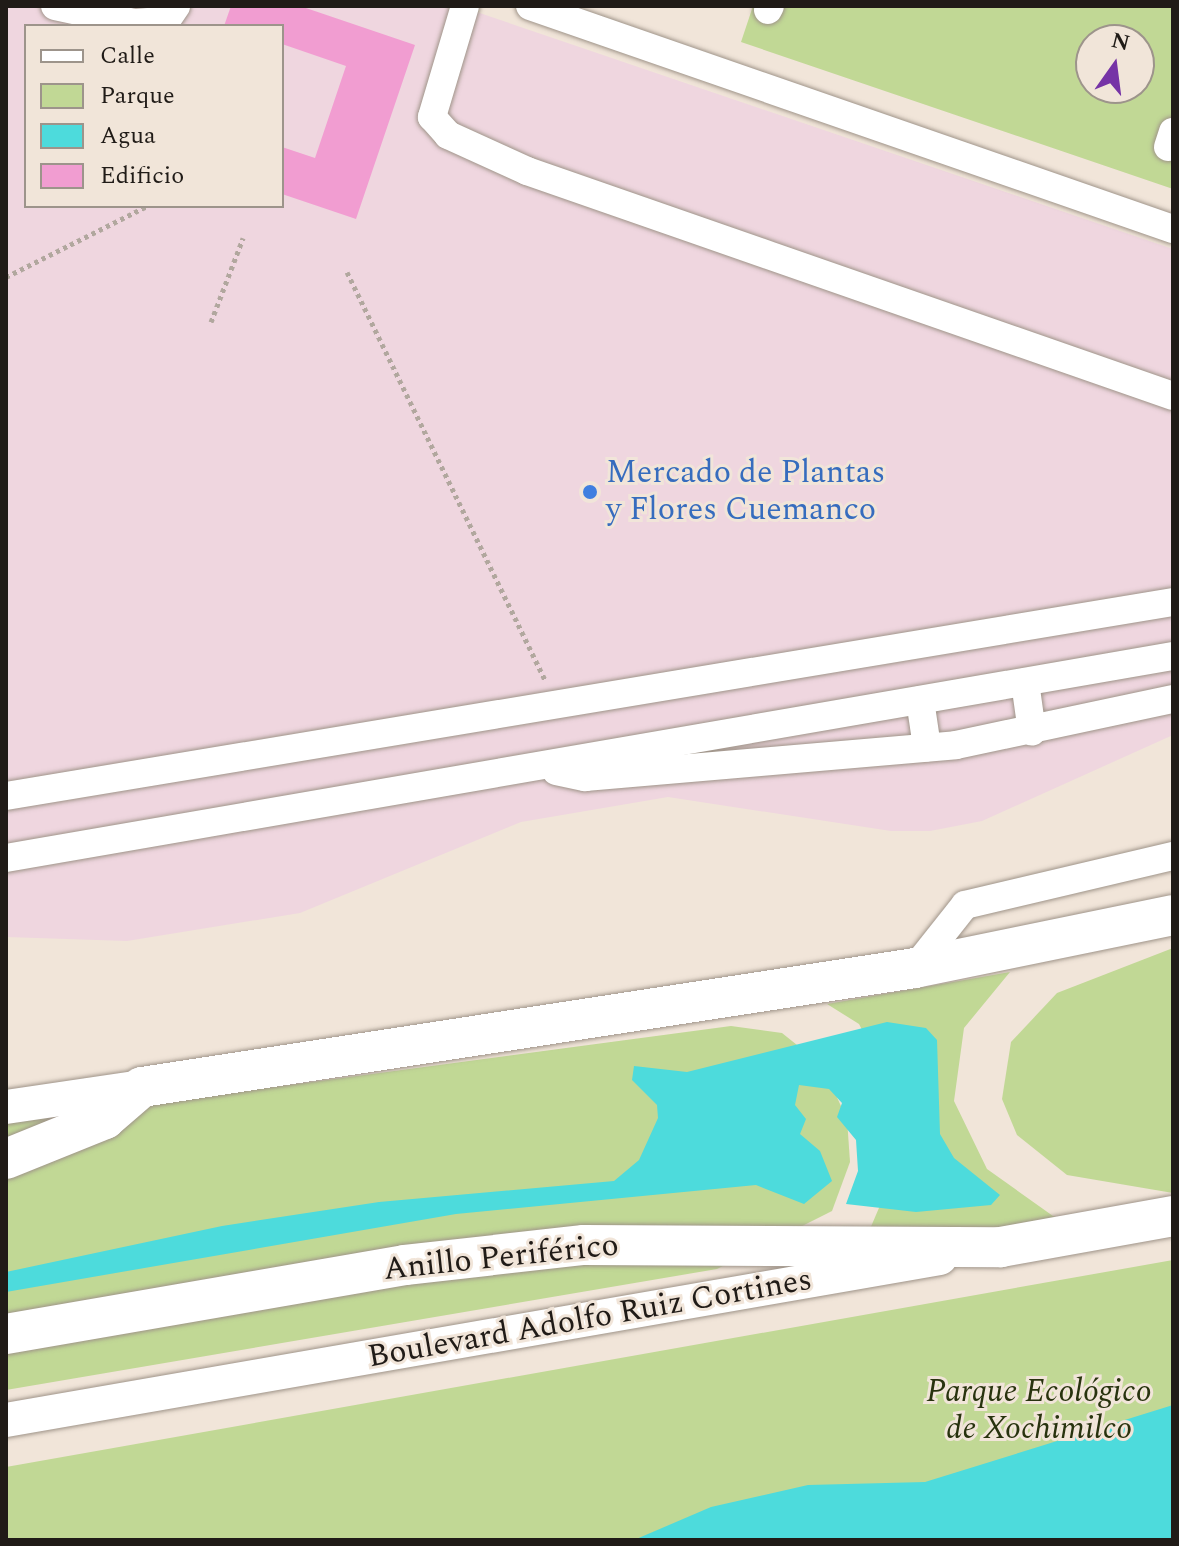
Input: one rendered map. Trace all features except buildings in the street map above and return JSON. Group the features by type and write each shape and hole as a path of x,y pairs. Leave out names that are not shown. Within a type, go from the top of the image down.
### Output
{"highway":[{"path":"6,1159 105,1119 142,1087 915,968 1173,915"},
{"name":"Boulevard Adolfo Ruiz Cortines","path":"1001,1247 1173,1216"},
{"name":"Anillo Periférico","path":"6,1334 405,1265 584,1245 717,1242 1001,1247"}],"main road":[{"path":"6,1107 142,1087"},
{"name":"Boulevard Adolfo Ruiz Cortines","path":"6,1420 1001,1247"}],"lane":[{"path":"55,6 134,23 166,21 176,6"},
{"path":"465,6 432,117 448,135 527,171 1173,396"},
{"path":"530,6 1173,229"},
{"path":"6,796 1173,602"},
{"path":"6,858 1173,656"},
{"path":"1025,682 1032,732"},
{"path":"532,767 585,777 927,747 1032,732 1173,699"},
{"path":"920,700 927,747"},
{"path":"915,968 965,905 1173,856"}],"path":[{"path":"6,277 143,208"},
{"path":"211,322 243,238"},
{"path":"347,272 557,704"}],"shaded area":[{"name":"Mercado de Plantas y Flores Cuemanco","path":"6,6 459,6 1173,249 1173,735 982,821 930,831 891,831 668,797 521,822 300,913 127,941 6,937"}],"green space":[{"path":"753,6 1173,6 1173,189 741,42"},
{"path":"1173,948 1173,1193 1067,1175 1017,1135 1002,1099 1011,1042 1057,993"},
{"path":"1010,972 964,1028 954,1101 987,1169 1053,1216 1095,1228 864,1243 899,1161 891,1086 859,1024 827,1004"},
{"path":"731,1026 782,1033 822,1065 847,1119 850,1162 832,1211 717,1269 6,1390 6,1123"},
{"name":"Parque Ecológico de Xochimilco","path":"1173,1260 1173,1540 6,1540 6,1467"}],"water":[{"path":"887,1022 926,1028 937,1040 940,1134 954,1158 1000,1195 991,1205 916,1212 846,1204 858,1171 856,1140 837,1117 842,1103 829,1089 799,1085 795,1105 806,1119 800,1134 820,1151 832,1181 804,1204 756,1185 456,1214 6,1292 6,1272 222,1226 379,1202 614,1181 639,1160 658,1118 657,1105 632,1080 634,1066 687,1072"},
{"path":"1173,1405 1173,1540 634,1540 711,1507 808,1485 925,1482"}],"place":[{"name":"Mercado de Plantas y Flores Cuemanco","path":"590,492"}]}
